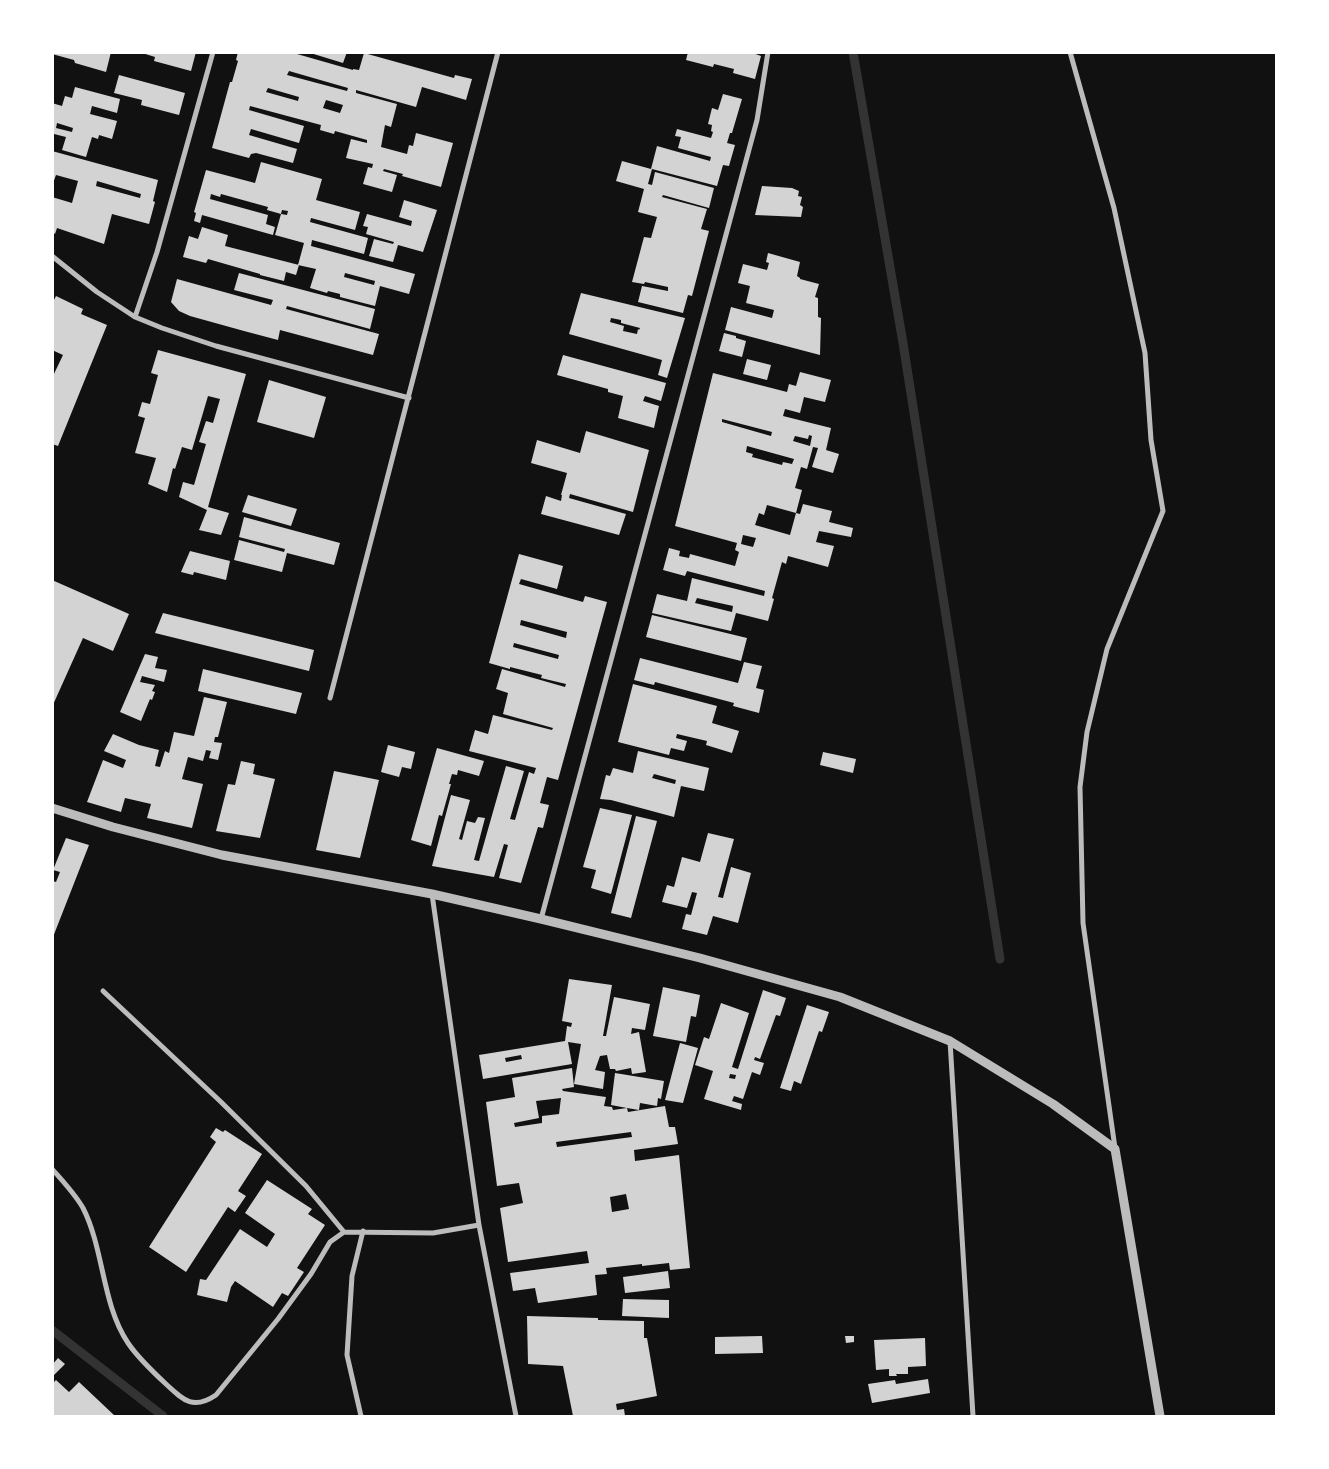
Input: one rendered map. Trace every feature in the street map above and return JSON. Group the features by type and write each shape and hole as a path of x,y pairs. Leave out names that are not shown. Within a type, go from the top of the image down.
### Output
{"street":[{"path":"135,317 157,252 213,52"},
{"path":"330,698 410,398 498,52"},
{"path":"541,919 757,120 768,52"},
{"path":"1070,52 1114,208 1145,353 1151,440 1163,511 1107,649 1087,732 1080,787 1083,923 1115,1149 1160,1416"},
{"path":"52,256 97,292 135,317 162,328 216,346 410,398"},
{"path":"52,808 113,827 222,856 432,894 700,958 840,996 950,1041 1053,1104 1115,1149"},
{"path":"432,894 479,1224 516,1416"},
{"path":"103,991 221,1102 306,1186 344,1232"},
{"path":"950,1041 973,1416"},
{"path":"52,1169 63,1180 83,1208 97,1248 115,1315 127,1342 150,1369 180,1397 196,1404 206,1402 216,1396 278,1319 311,1274 330,1242 344,1232 433,1233 479,1224"},
{"path":"361,1416 347,1356 352,1276 363,1231"}],"building":[{"path":"52,52 111,52 106,72 75,63 74,60 52,54"},
{"path":"139,52 196,52 191,71 154,61 155,57"},
{"path":"238,52 290,52 353,70 359,70 364,53 454,78 455,75 472,79 466,100 422,87 416,107 356,90 356,93 397,104 391,127 385,125 381,147 407,154 409,145 413,146 416,133 453,143 441,187 384,169 383,171 397,175 392,192 363,184 368,167 372,168 373,164 346,158 351,139 367,143 367,140 335,131 334,134 320,130 321,125 250,106 249,110 304,126 299,143 251,129 249,135 297,149 293,163 256,153 251,154 249,158 212,148 230,82 232,82 238,61 236,60","holes":["289,71 348,88 347,91 287,75","268,88 299,97 298,101 266,92","326,100 343,105 340,113 323,108"]},
{"path":"307,52 347,52 343,63"},
{"path":"688,52 750,52 761,56 755,79 733,73 734,69 714,64 713,67 686,60"},
{"path":"119,75 185,93 179,115 141,105 142,100 114,93"},
{"path":"75,87 120,99 117,113 92,106 90,114 117,121 112,139 99,135 98,139 92,137 86,157 62,150 66,137 54,134 52,138 52,103 62,106 65,96 72,98","holes":["57,123 73,128 72,132 56,128"]},
{"path":"723,94 742,99 732,133 730,133 727,143 735,145 729,166 723,165 717,186 652,169 648,184 652,185 655,172 714,188 709,208 663,195 662,197 707,209 701,229 709,231 692,296 688,295 683,313 638,302 642,286 668,291 668,287 645,282 644,284 632,282 644,237 651,238 657,217 638,212 644,189 616,181 622,161 651,169 657,146 710,161 711,157 678,148 681,137 675,136 677,129 711,138 713,132 711,131 712,125 708,124 712,108 718,110"},
{"path":"52,151 158,180 149,224 112,214 104,244 57,228 55,234 52,231 52,197 72,203 78,181 56,175 52,186","holes":["97,181 141,194 140,198 96,186"]},
{"path":"261,162 322,179 316,200 360,212 355,230 311,218 310,222 368,238 364,254 312,240 311,246 415,274 409,294 380,286 375,306 340,297 340,294 328,291 327,293 310,288 316,269 298,265 304,243 275,235 281,214 267,210 268,207 221,194 220,197 211,194 210,199 268,215 266,224 275,227 273,235 202,215 200,223 194,221 196,213 194,212 206,170 255,183","holes":["282,210 288,211 287,215 281,214","345,273 375,281 374,285 344,277"]},
{"path":"762,186 792,188 799,191 798,196 802,197 800,205 803,207 801,217 755,215"},
{"path":"404,200 437,210 423,252 398,245 393,262 369,256 374,239 393,244 394,242 366,234 368,227 363,226 367,214 411,226 412,221 399,217"},
{"path":"202,227 228,235 225,246 299,265 296,275 286,272 284,281 208,259 206,263 183,257 189,236 198,239"},
{"path":"768,253 800,262 797,276 800,279 819,284 815,297 818,298 818,317 821,318 820,355 725,330 731,307 772,318 774,310 746,303 750,286 738,283 743,264 767,270 769,263 766,262"},
{"path":"239,273 375,309 370,329 287,306 286,309 379,334 373,355 280,330 278,340 190,316 179,311 171,302 177,279 271,305 273,300 234,290"},
{"path":"581,293 685,318 667,378 658,375 662,360 569,334","holes":["611,318 621,320 621,323 640,328 637,334 623,331 624,326 610,322"]},
{"path":"56,296 83,309 81,314 107,325 58,446 52,444 52,378 63,355 52,350 52,304"},
{"path":"724,333 746,341 742,357 719,351"},
{"path":"158,350 246,374 208,507 229,513 221,535 199,530 207,510 179,497 183,482 194,485 206,444 199,442 206,421 213,423 220,399 208,396 192,450 182,447 175,469 173,468 167,492 148,484 156,458 135,453 145,418 138,416 142,402 150,404 158,375 151,373"},
{"path":"563,355 666,383 661,401 645,396 643,401 659,406 654,428 618,418 623,396 608,392 608,389 557,375"},
{"path":"747,359 771,365 767,380 743,374"},
{"path":"800,372 831,380 825,402 804,397 800,413 785,409 783,416 831,428 826,450 839,454 833,473 812,467 818,448 813,447 807,469 801,467 795,488 802,490 796,513 800,514 803,504 832,511 829,522 853,528 851,537 819,531 816,542 834,546 828,567 788,556 786,564 782,562 768,621 736,613 731,631 652,613 657,594 687,601 692,578 764,596 765,591 687,571 685,576 663,570 669,548 680,551 679,556 689,558 690,554 735,566 739,552 735,550 737,543 675,526 713,373 787,392 789,384 796,386","holes":["722,419 772,432 771,436 722,422","809,435 812,436 810,446 793,441 795,436 808,439","747,446 794,459 792,464 783,462 782,465 752,457 753,454 746,452","767,505 796,513 790,535 755,525 759,513 764,515","743,535 756,538 753,547 741,544","697,598 733,606 732,612 695,603"]},
{"path":"269,380 326,397 314,438 257,422"},
{"path":"586,431 649,450 633,512 570,494 569,498 626,514 619,535 541,514 546,496 561,501 567,473 531,463 537,440 580,453"},
{"path":"248,495 297,509 291,526 242,512"},
{"path":"244,517 340,543 334,565 287,553 282,572 234,560 239,540 284,552 285,549 239,537"},
{"path":"190,551 230,561 226,580 194,572 193,575 181,572"},
{"path":"519,554 563,566 557,589 521,579 519,584 583,602 585,596 607,602 558,780 547,777 540,803 549,805 543,828 538,827 521,883 499,878 508,845 504,844 494,877 432,866 451,795 470,800 459,839 462,840 467,821 475,823 478,817 485,818 474,860 479,861 506,766 524,771 510,819 515,820 529,772 534,774 536,768 469,751 475,730 488,734 493,715 552,730 553,728 503,714 508,693 496,689 502,669 565,687 566,684 541,678 542,675 489,663","holes":["521,620 567,632 566,638 520,625","514,643 559,655 558,659 513,647"]},
{"path":"52,580 129,614 113,651 83,638 52,707"},
{"path":"163,613 314,650 309,671 155,633"},
{"path":"652,615 747,638 741,661 646,637"},
{"path":"145,654 158,657 155,668 167,670 164,682 142,676 140,682 155,685 152,691 155,692 141,721 120,712"},
{"path":"640,658 738,683 744,662 762,666 756,688 764,690 759,713 733,706 734,703 655,682 654,685 634,680"},
{"path":"203,669 302,693 296,714 198,691"},
{"path":"633,684 717,706 712,723 739,731 732,753 706,745 707,741 677,734 676,738 687,741 684,751 671,748 669,755 618,742"},
{"path":"204,697 227,702 218,737 215,737 214,742 222,743 218,760 209,758 211,751 206,750 203,761 188,757 182,779 203,784 192,828 147,818 151,804 125,798 121,812 87,802 103,760 123,768 126,760 104,751 113,734 139,745 159,750 155,766 160,767 165,751 169,753 174,732 194,736"},
{"path":"388,745 415,752 411,769 402,767 399,777 381,772"},
{"path":"437,748 484,761 479,776 458,770 457,775 452,774 442,816 439,815 431,846 411,840"},
{"path":"638,751 709,768 704,791 681,786 674,817 611,800 600,799 606,775 610,776 613,768 633,773","holes":["654,774 676,780 675,784 652,778"]},
{"path":"823,752 856,759 853,773 820,765"},
{"path":"241,761 255,764 253,774 275,779 260,838 216,831 228,784 235,785"},
{"path":"334,771 379,780 360,858 316,850"},
{"path":"600,808 632,815 611,894 591,888 596,870 583,867"},
{"path":"636,816 657,821 631,918 611,913"},
{"path":"708,833 734,839 718,897 723,898 731,867 751,873 738,923 713,916 707,935 682,929 686,914 691,915 697,893 692,892 687,908 662,902 667,885 674,887 682,857 700,862"},
{"path":"66,838 89,845 53,937 52,883 53,881 56,882 60,872 53,870"},
{"path":"569,979 612,985 603,1036 606,1036 614,997 650,1004 645,1030 632,1028 631,1034 639,1032 646,1072 632,1074 631,1068 616,1071 615,1069 610,1069 607,1055 600,1056 595,1070 605,1072 603,1089 574,1084 581,1044 568,1042 572,1064 483,1079 479,1055 565,1041 567,1026 571,1027 572,1023 562,1021","holes":["521,1055 522,1059 506,1062 505,1058"]},
{"path":"663,987 700,995 696,1017 691,1016 686,1042 653,1036"},
{"path":"763,990 786,998 780,1016 776,1015 760,1059 755,1057 754,1060 764,1063 760,1075 752,1072 743,1099 734,1096 732,1101 742,1104 741,1110 704,1099 713,1071 695,1065 704,1037 709,1039 721,1003 749,1013 732,1067 738,1069","holes":["730,1074 736,1075 735,1079 729,1078"]},
{"path":"807,1005 829,1012 822,1032 819,1031 801,1084 794,1081 791,1091 780,1088"},
{"path":"680,1043 698,1048 683,1103 665,1100"},
{"path":"572,1068 574,1087 562,1089 563,1091 606,1097 604,1106 612,1107 613,1110 627,1108 628,1112 665,1106 669,1127 675,1127 678,1144 634,1150 635,1161 679,1155 690,1268 670,1270 669,1263 606,1268 607,1274 595,1275 597,1295 538,1303 535,1288 513,1291 510,1273 589,1263 587,1251 508,1262 500,1208 523,1203 519,1183 497,1186 486,1102 515,1097 512,1078","holes":["561,1098 559,1114 542,1116 542,1123 515,1127 514,1123 539,1118 536,1101","631,1132 632,1137 557,1147 556,1142","626,1194 629,1209 612,1212 610,1197"]},
{"path":"615,1073 664,1081 661,1099 658,1098 657,1106 640,1103 639,1110 611,1105"},
{"path":"216,1128 223,1132 225,1130 262,1154 238,1191 246,1196 235,1212 228,1207 186,1272 149,1247 216,1142 210,1137"},
{"path":"267,1180 312,1209 308,1214 325,1225 297,1268 304,1272 288,1296 282,1293 273,1307 235,1281 231,1287 227,1302 197,1295 200,1279 206,1280 240,1229 267,1247 275,1234 245,1213"},
{"path":"668,1271 670,1288 625,1293 623,1277"},
{"path":"623,1299 669,1300 669,1318 622,1316"},
{"path":"527,1316 644,1321 644,1338 647,1338 657,1396 616,1404 617,1410 624,1409 625,1416 573,1416 563,1366 528,1364"},
{"path":"762,1336 763,1353 715,1354 715,1337"},
{"path":"845,1336 854,1336 854,1342 846,1343"},
{"path":"925,1338 926,1366 908,1367 908,1374 896,1374 897,1376 889,1376 889,1369 876,1370 874,1340"},
{"path":"58,1358 65,1364 52,1377 52,1365"},
{"path":"928,1379 930,1393 872,1403 868,1384 895,1380 896,1384"},
{"path":"56,1380 69,1392 79,1382 115,1416 52,1416 52,1384"}],"waterway":[{"path":"853,52 903,343 1000,959"},
{"path":"52,1330 163,1416"}]}
